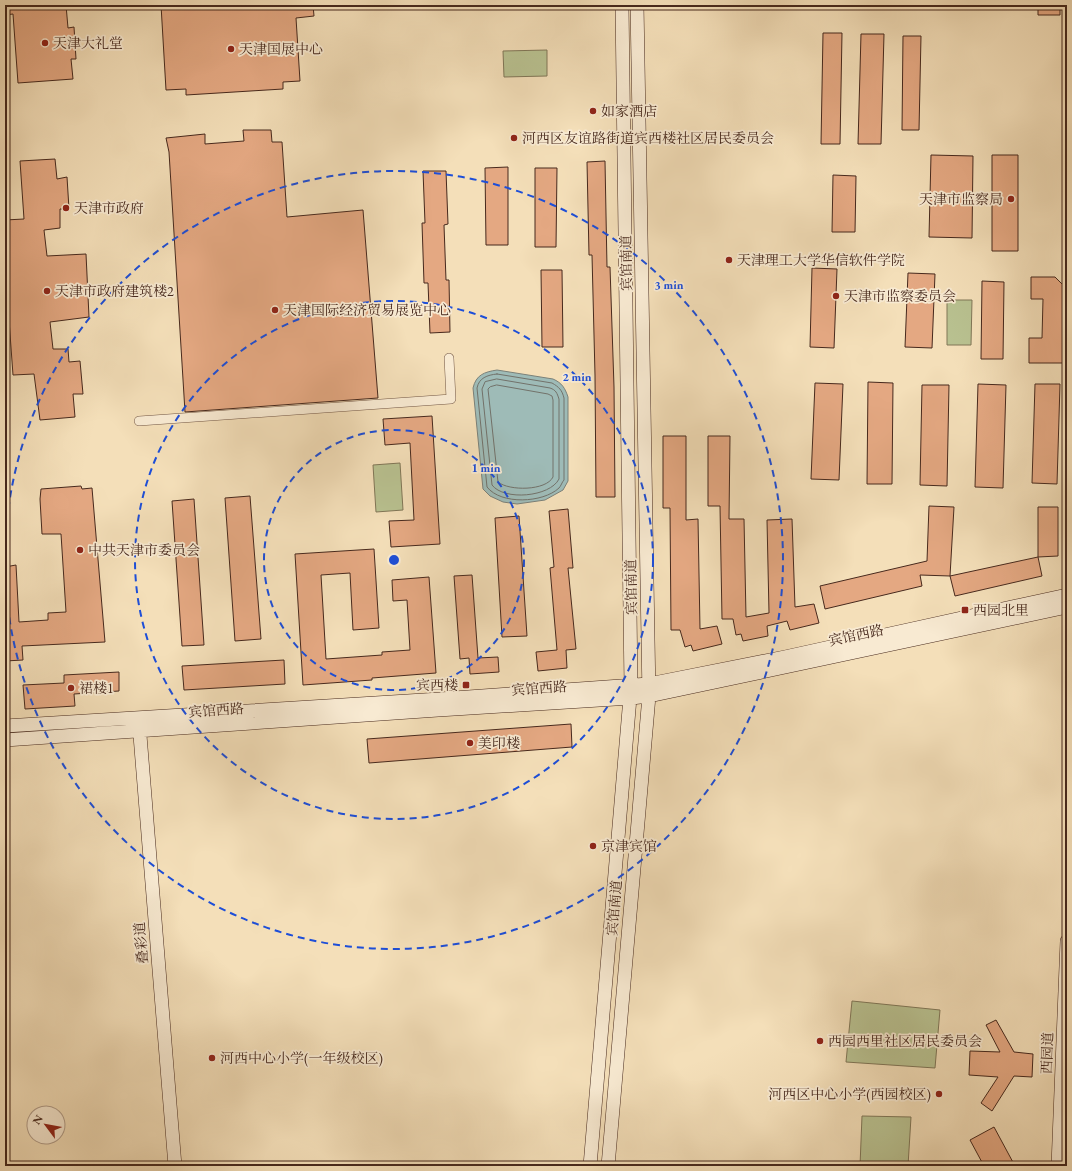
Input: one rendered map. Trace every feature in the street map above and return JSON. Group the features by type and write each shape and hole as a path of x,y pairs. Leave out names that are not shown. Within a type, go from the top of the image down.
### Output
{"main road":[{"name":"宾馆南道","path":"590,1166 631,692 622,5"},
{"name":"宾馆南道","path":"608,1166 649,690 637,5"},
{"name":"宾馆西路","path":"5,740 431,711 649,690 785,657 1047,605 1067,595"},
{"path":"1047,605 1067,604"},
{"name":"宾馆西路","path":"1047,605 1067,607"},
{"path":"1047,605 1067,615"},
{"name":"宾馆西路","path":"5,726 440,700 631,692"},
{"name":"叠彩道","path":"139,718 175,1166"},
{"name":"西园道","path":"1058,1166 1067,941"}],"street":[{"path":"139,421 451,399 450,358"}],"green space":[{"path":"547,50 547,76 504,77 503,51"},
{"path":"947,300 972,300 971,345 947,345"},
{"path":"400,463 403,510 376,512 373,465"},
{"path":"852,1001 940,1010 935,1068 846,1062"},
{"path":"862,1116 911,1117 908,1166 860,1166"}],"water":[{"path":"497,370 553,379 561,384 567,394 568,481 563,490 545,500 517,504 503,502 490,496 483,489 473,388 478,377 488,372"}],"building":[{"name":"天津大礼堂","path":"5,5 66,5 68,28 74,27 76,59 71,59 73,79 18,83 13,14 5,15"},
{"name":"天津国展中心","path":"161,5 313,5 314,16 296,18 300,81 283,82 283,89 186,95 186,89 166,90"},
{"path":"1038,5 1060,5 1060,15 1038,15"},
{"path":"823,33 842,33 840,144 821,144"},
{"path":"861,34 884,34 881,144 858,144"},
{"path":"903,36 921,36 919,130 902,130"},
{"name":"天津国际经济贸易展览中心","path":"243,130 271,130 272,142 282,142 287,217 363,210 378,398 185,412 169,152 166,138 205,134 205,144 244,141"},
{"path":"931,155 973,156 972,238 929,237"},
{"path":"992,155 1018,155 1018,251 992,251"},
{"name":"天津市政府建筑楼2","path":"55,159 57,179 67,177 69,209 60,209 60,228 44,230 47,256 86,254 89,317 50,322 53,349 68,349 69,362 80,361 83,394 73,394 75,417 40,420 34,374 13,375 5,265 5,220 24,219 20,161"},
{"path":"605,161 607,267 610,267 614,387 615,497 596,497 592,255 589,255 587,162"},
{"path":"508,167 508,245 486,245 485,168"},
{"path":"535,168 557,168 556,247 535,247"},
{"path":"423,171 446,171 448,224 444,225 446,280 449,280 450,332 430,333 428,283 424,283 422,223 425,223"},
{"path":"833,175 856,176 855,232 832,232"},
{"path":"812,268 837,269 834,348 810,347"},
{"path":"541,270 562,270 563,347 542,347"},
{"path":"908,273 935,274 932,348 905,347"},
{"path":"1031,277 1055,277 1067,289 1067,363 1029,363 1029,338 1042,338 1043,299 1031,299"},
{"path":"982,281 1004,282 1003,359 981,359"},
{"path":"868,382 893,383 892,484 867,484"},
{"path":"815,383 843,384 839,480 811,479"},
{"path":"978,384 1006,385 1003,488 975,487"},
{"path":"1035,384 1060,384 1057,484 1032,483"},
{"path":"922,385 949,385 947,486 920,485"},
{"path":"432,416 440,544 391,547 389,521 414,520 410,443 385,445 383,419"},
{"path":"663,436 686,436 686,520 698,519 700,629 717,626 722,644 693,651 691,645 685,647 680,630 671,630 670,508 663,508"},
{"path":"708,436 730,436 729,519 744,519 746,617 769,613 767,520 792,519 795,607 814,604 819,623 790,630 787,621 767,626 768,636 743,641 741,634 736,635 733,619 722,619 720,506 708,506"},
{"name":"中共天津市委员会","path":"81,486 82,489 92,488 105,642 22,646 23,660 5,661 5,567 16,565 19,622 48,620 48,613 66,612 61,534 42,534 40,499 41,489"},
{"path":"250,496 261,639 235,641 225,498"},
{"path":"194,499 204,645 182,646 172,501"},
{"path":"929,506 954,507 950,576 920,575 922,586 825,609 820,586 927,561"},
{"path":"1038,507 1058,507 1058,556 1038,557"},
{"path":"568,509 573,568 568,568 576,649 566,650 567,668 538,671 536,652 557,650 550,568 554,567 549,511"},
{"path":"519,516 527,636 502,637 495,518"},
{"path":"374,549 379,628 353,630 350,573 321,575 326,659 382,655 382,652 410,650 407,600 393,601 392,580 429,577 436,673 372,678 372,680 303,685 295,554"},
{"path":"1038,557 1042,576 955,596 950,576"},
{"path":"472,575 478,658 498,657 499,672 470,674 469,658 460,659 454,576"},
{"path":"284,660 285,684 184,690 182,666"},
{"name":"裙楼1","path":"119,672 119,691 74,694 75,706 25,709 23,685 64,683 64,675"},
{"name":"美印楼","path":"571,724 572,747 369,763 367,739"},
{"path":"996,1020 1014,1052 1033,1054 1032,1077 1014,1076 992,1111 981,1103 998,1077 969,1075 970,1051 1000,1052 986,1025"},
{"path":"994,1127 1015,1166 984,1166 970,1140"}],"place":[{"name":"天津大礼堂","path":"45,43"},
{"name":"天津国展中心","path":"231,49"},
{"name":"如家酒店","path":"593,111"},
{"name":"河西区友谊路街道宾西楼社区居民委员会","path":"514,138"},
{"name":"天津市监察局","path":"1011,199"},
{"name":"天津市政府","path":"66,208"},
{"name":"天津理工大学华信软件学院","path":"729,260"},
{"name":"天津市政府建筑楼2","path":"47,291"},
{"name":"天津市监察委员会","path":"836,296"},
{"name":"天津国际经济贸易展览中心","path":"275,310"},
{"name":"中共天津市委员会","path":"80,550"},
{"name":"西园北里","path":"965,610"},
{"name":"宾西楼","path":"466,685"},
{"name":"裙楼1","path":"71,688"},
{"name":"美印楼","path":"470,743"},
{"name":"京津宾馆","path":"593,846"},
{"name":"西园西里社区居民委员会","path":"820,1041"},
{"name":"河西中心小学(一年级校区)","path":"212,1058"},
{"name":"河西区中心小学(西园校区)","path":"939,1094"}]}
